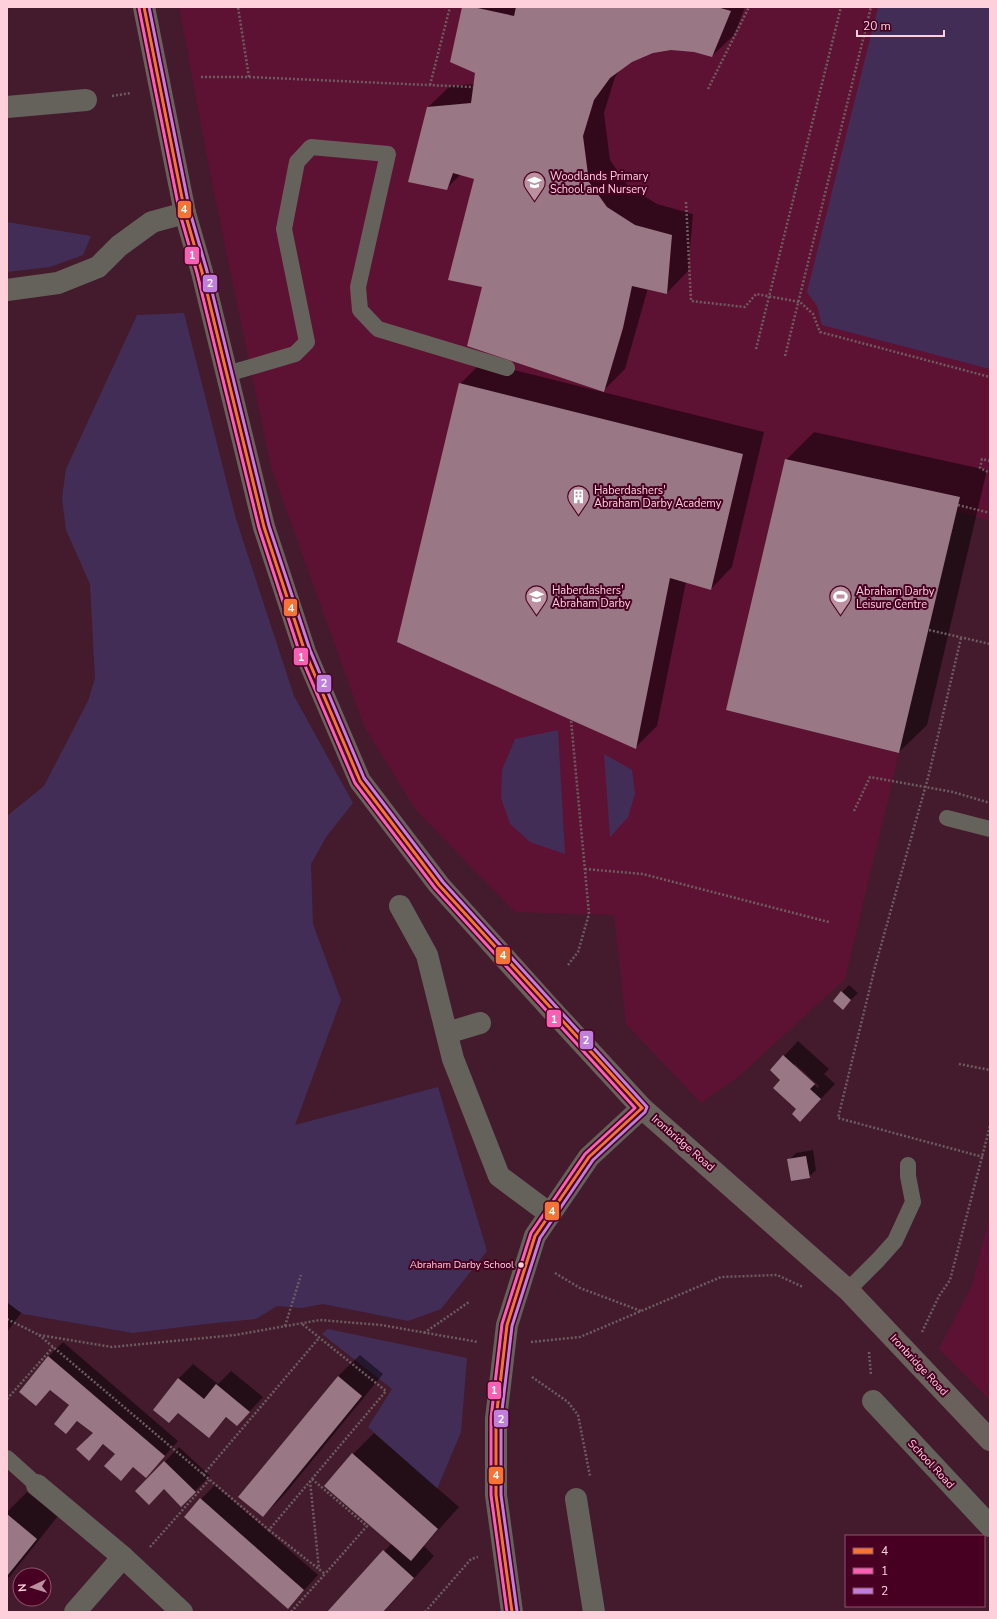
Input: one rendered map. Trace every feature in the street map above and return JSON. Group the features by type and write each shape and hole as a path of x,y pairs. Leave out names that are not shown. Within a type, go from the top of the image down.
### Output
{"main road":[{"name":"Ironbridge Road","path":"144,7 185,213 227,374 264,526 303,644 360,781 439,885 549,1008 642,1108 848,1290 990,1440"}],"street":[{"path":"7,107 86,100"},
{"path":"7,290 58,283 98,267 119,246 152,222 185,213"},
{"path":"400,906 427,955 453,1060 499,1176 550,1214"},
{"path":"447,1033 480,1023"},
{"path":"512,1612 496,1495 496,1419 507,1325 535,1236 589,1157 642,1108"},
{"name":"School Road","path":"873,1401 990,1526"},
{"path":"37,1485 128,1561 182,1612"},
{"path":"576,1499 594,1612"},
{"path":"75,1612 128,1561"}],"lane":[{"path":"227,374 295,354 307,342 284,229 297,162 311,147 388,154 358,286 360,310 378,329 507,368"},
{"path":"947,818 990,829"},
{"path":"848,1290 895,1241 913,1202 908,1176 908,1165"},
{"path":"7,1458 37,1485"}],"path":[{"path":"238,7 249,77"},
{"path":"430,85 450,7"},
{"path":"708,89 749,7"},
{"path":"756,349 841,7"},
{"path":"785,356 800,302 870,7"},
{"path":"201,77 249,77 473,87"},
{"path":"686,202 691,301 745,307 756,294 800,302 813,314 820,332 990,377"},
{"path":"990,461 982,459 980,468 990,473"},
{"path":"958,505 990,513"},
{"path":"929,630 990,644"},
{"path":"961,638 950,691 929,774 924,787 875,967 838,1118 983,1157"},
{"path":"568,965 578,952 589,914 571,720"},
{"path":"854,811 870,777 953,792 990,803"},
{"path":"585,869 643,874 829,922"},
{"path":"958,1064 990,1070"},
{"path":"921,1334 939,1296 950,1280 990,1126"},
{"path":"555,1273 580,1288 641,1311"},
{"path":"286,1326 301,1274"},
{"path":"535,1343 580,1337 721,1277 777,1275 804,1288"},
{"path":"424,1333 469,1302"},
{"path":"7,1319 39,1335 203,1475 325,1574"},
{"path":"39,1335 112,1347 236,1335 320,1320 381,1326 476,1342"},
{"path":"269,1530 386,1391 301,1323"},
{"path":"203,1475 319,1338"},
{"path":"7,1399 53,1347"},
{"path":"869,1348 873,1401"},
{"path":"532,1377 568,1402 578,1415 592,1486 576,1499"},
{"path":"128,1561 209,1480"},
{"path":"311,1480 319,1570"},
{"path":"291,1612 367,1526 311,1480"},
{"path":"425,1612 471,1559 504,1553"}],"shaded area":[{"name":"Haberdashers' Abraham Darby","path":"179,7 990,7 990,521 957,511 960,497 785,460 726,710 899,753 845,979 738,1077 701,1103 626,1024 614,915 515,912 415,809 364,726 271,467 211,178"},
{"path":"878,7 990,7 990,369 822,325 817,306 807,292"},
{"path":"7,222 91,236 83,255 50,267 7,272"},
{"path":"184,313 236,519 294,696 353,803 326,837 311,864 313,924 341,1000 295,1125 438,1087 487,1251 441,1309 408,1321 323,1304 302,1308 277,1306 256,1319 133,1333 23,1314 7,1303 7,816 44,786 88,701 95,678 90,584 66,530 62,498 66,469 137,315"},
{"path":"558,730 565,854 530,842 510,824 501,798 502,770 515,739"},
{"path":"604,754 632,770 635,794 628,817 610,837"},
{"path":"990,1215 990,1400 939,1349 972,1285"},
{"path":"328,1329 467,1358 461,1432 437,1489 368,1427 392,1389 322,1334"}],"building":[{"name":"Woodlands Primary School and Nursery","path":"462,7 473,7 514,16 516,7 717,7 731,11 712,57 694,52 671,50 653,53 632,62 610,78 594,100 583,136 589,182 607,207 635,225 672,235 667,294 632,286 623,328 604,392 467,346 482,287 448,280 474,179 453,173 447,190 408,182 427,107 471,103 475,73 450,62"},
{"name":"Haberdashers' Abraham Darby Academy","path":"459,383 743,454 711,590 670,578 636,749 397,642"},
{"name":"Abraham Darby Leisure Centre","path":"785,459 960,497 899,753 726,710"},
{"path":"841,991 851,1000 843,1010 833,1001"},
{"path":"783,1055 815,1084 810,1089 821,1099 800,1122 792,1114 796,1109 773,1088 780,1080 770,1070"},
{"path":"806,1156 810,1178 791,1181 787,1159"},
{"path":"48,1356 165,1456 146,1478 133,1467 121,1481 104,1466 115,1454 103,1444 89,1461 76,1449 93,1433 77,1421 66,1434 54,1424 69,1405 50,1390 36,1406 19,1392"},
{"path":"338,1376 362,1396 263,1517 238,1497"},
{"path":"178,1378 204,1399 216,1384 250,1412 237,1426 226,1417 209,1438 178,1413 169,1423 153,1410"},
{"path":"352,1453 438,1529 411,1561 324,1486"},
{"path":"164,1461 196,1492 181,1507 164,1489 149,1505 135,1491"},
{"path":"200,1498 304,1590 288,1609 184,1517"},
{"path":"7,1514 37,1539 14,1567 12,1567 12,1570 7,1576"},
{"path":"383,1550 414,1578 383,1612 327,1612"}],"transit line":[{"name":"4","path":"144,7 185,213 202,272 264,527 305,652 360,781 439,885 642,1108"},
{"name":"2","path":"149,7 190,212 207,271 269,526 310,650 364,778 443,882 647,1107 645,1112 593,1160 540,1238 512,1326 501,1419 501,1495 517,1611"},
{"name":"1","path":"139,8 180,214 197,273 259,528 300,654 355,783 435,888 635,1108 585,1154 531,1233 502,1324 491,1418 491,1495 507,1612"},
{"name":"4","path":"512,1612 496,1495 496,1419 507,1325 535,1236 589,1157 642,1108"}],"place":[{"name":"Woodlands Primary School and Nursery","path":"535,202"},
{"name":"Haberdashers' Abraham Darby Academy","path":"578,516"},
{"name":"Haberdashers' Abraham Darby","path":"536,616"},
{"name":"Abraham Darby Leisure Centre","path":"840,616"},
{"name":"Abraham Darby School","path":"521,1265"}]}
